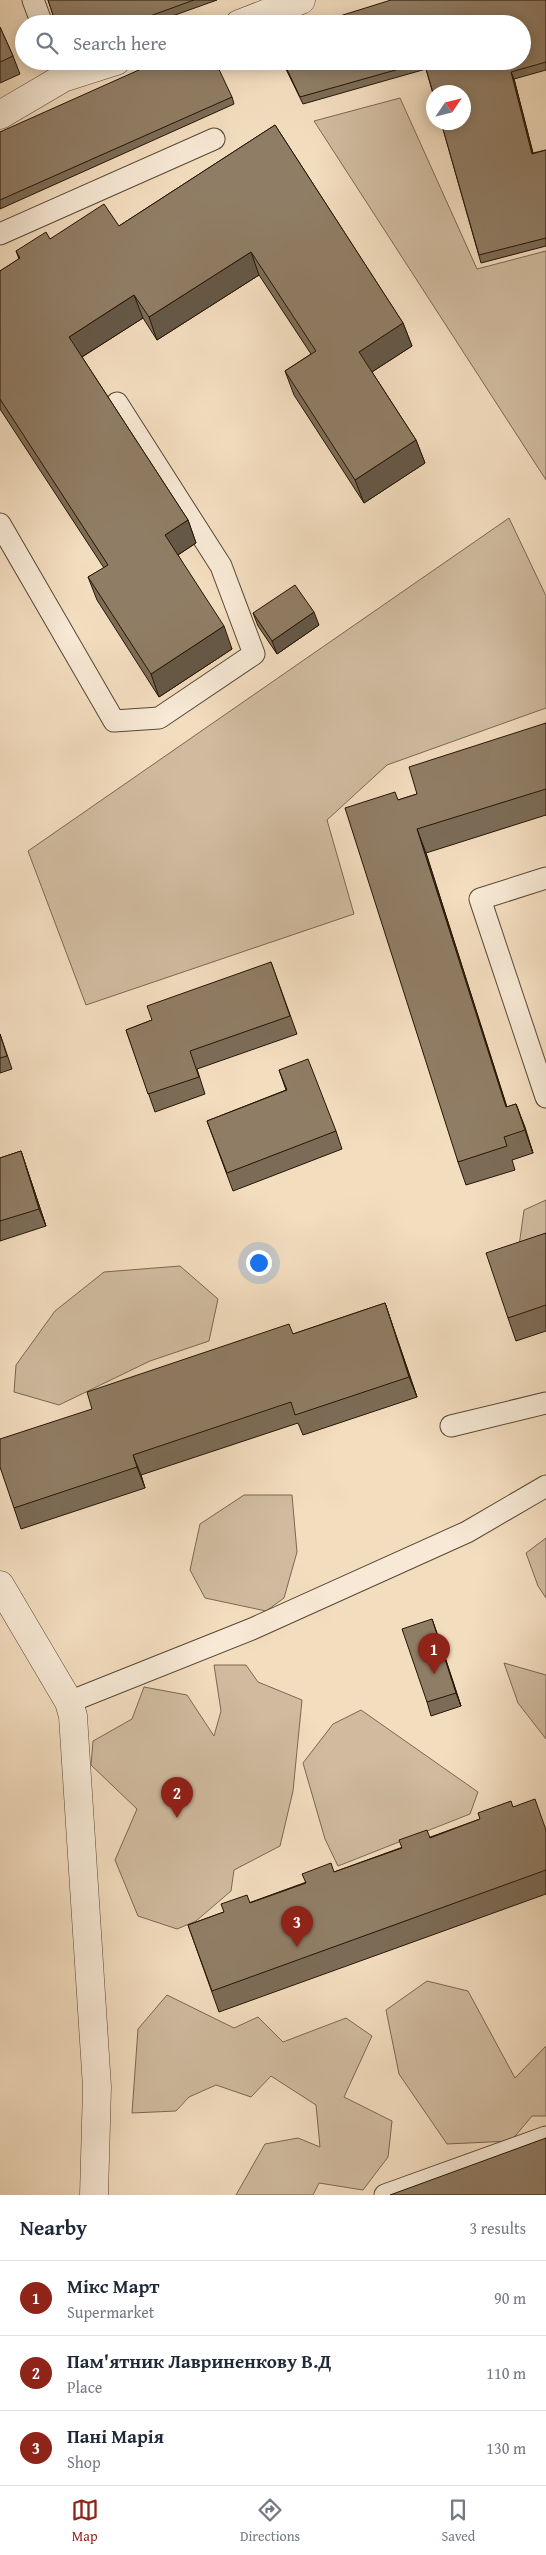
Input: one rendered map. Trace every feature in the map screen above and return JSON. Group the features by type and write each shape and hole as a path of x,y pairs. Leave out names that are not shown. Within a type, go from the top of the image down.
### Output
{"street":[{"path":"262,15 301,0"},
{"path":"0,115 59,70"},
{"path":"0,1585 69,1702 73,1716 98,2087 94,2195"}],"lane":[{"path":"33,0 39,15"},
{"path":"0,234 214,139"},
{"path":"0,524 114,721 159,718 254,654 221,566 117,403"},
{"path":"546,878 480,899 546,1097"},
{"path":"452,1426 546,1403"},
{"path":"69,1702 252,1629 449,1540 546,1486"},
{"path":"385,2195 546,2137"}],"shaded area":[{"path":"400,98 477,269 546,251 546,480 314,121"},
{"path":"509,518 546,596 546,708 387,765 327,820 354,914 86,1005 28,851"},
{"path":"546,1200 546,1247 519,1246 524,1210"},
{"path":"180,1266 218,1299 209,1341 150,1361 59,1405 14,1392 16,1365 55,1311 104,1272"},
{"path":"244,1495 292,1495 297,1552 284,1598 266,1611 205,1598 190,1570 200,1524"},
{"path":"546,1538 546,1598 538,1586 526,1553"},
{"path":"504,1663 546,1675 546,1739 518,1703"},
{"path":"214,1665 246,1665 258,1682 302,1700 293,1791 280,1846 234,1870 231,1891 196,1921 177,1929 138,1916 115,1860 137,1809 91,1765 93,1741 132,1719 144,1687 187,1695 214,1736 221,1711"},
{"path":"361,1710 478,1792 470,1814 338,1866 325,1839 303,1763 333,1724"},
{"path":"427,1981 468,1991 515,2078 546,2046 546,2116 532,2116 511,2141 447,2144 399,2074 386,2010"},
{"path":"167,1995 234,2028 258,2017 283,2042 346,2018 372,2036 344,2097 392,2121 388,2157 363,2190 319,2183 313,2195 236,2195 265,2144 298,2138 320,2147 316,2105 271,2076 251,2097 216,2085 189,2097 176,2111 132,2113 138,2029"}],"building":[{"path":"48,0 194,0 153,15 53,15"},
{"path":"391,0 546,0 546,62 531,66 531,15 343,15"},
{"path":"0,27 13,56 0,62"},
{"path":"139,70 219,70 232,97 0,200 0,132"},
{"path":"287,70 396,70 300,97"},
{"path":"426,70 518,70 511,72 532,154 546,150 546,238 479,255 443,130 471,130 471,85 431,85"},
{"path":"275,125 403,323 359,352 416,440 355,480 285,371 316,351 251,252 149,317 134,295 69,337 188,520 165,535 224,626 151,674 88,577 108,565 0,399 0,271 20,258 16,251 46,232 50,239 104,204 119,226"},
{"path":"295,585 314,612 272,641 253,613"},
{"path":"546,723 546,789 417,829 506,1107 516,1104 525,1130 504,1137 507,1146 458,1162 345,808 395,792 398,800 417,794 409,767"},
{"path":"271,962 290,1016 190,1051 199,1077 148,1094 126,1030 152,1020 147,1006"},
{"path":"0,1034 7,1056 0,1058"},
{"path":"308,1059 336,1131 227,1173 207,1121 287,1090 279,1070"},
{"path":"21,1151 39,1209 0,1221 0,1158"},
{"path":"546,1233 546,1305 508,1318 486,1253"},
{"path":"385,1303 409,1377 295,1415 291,1402 133,1455 137,1467 14,1508 0,1467 0,1439 92,1409 87,1392 289,1324 293,1334"},
{"path":"432,1619 456,1693 427,1702 402,1629"},
{"path":"535,1799 546,1830 546,1870 212,1991 188,1925 224,1912 221,1904 247,1895 250,1903 306,1883 302,1874 331,1863 334,1872 402,1848 399,1840 427,1830 430,1838 480,1819 478,1813 511,1801 513,1807"},
{"path":"546,2138 546,2195 390,2195"}],"place":[{"name":"Мікс Март","path":"434,1674"},
{"name":"Пам'ятник Лавриненкову В.Д","path":"177,1818"},
{"name":"Панi Марiя","path":"297,1947"}]}
